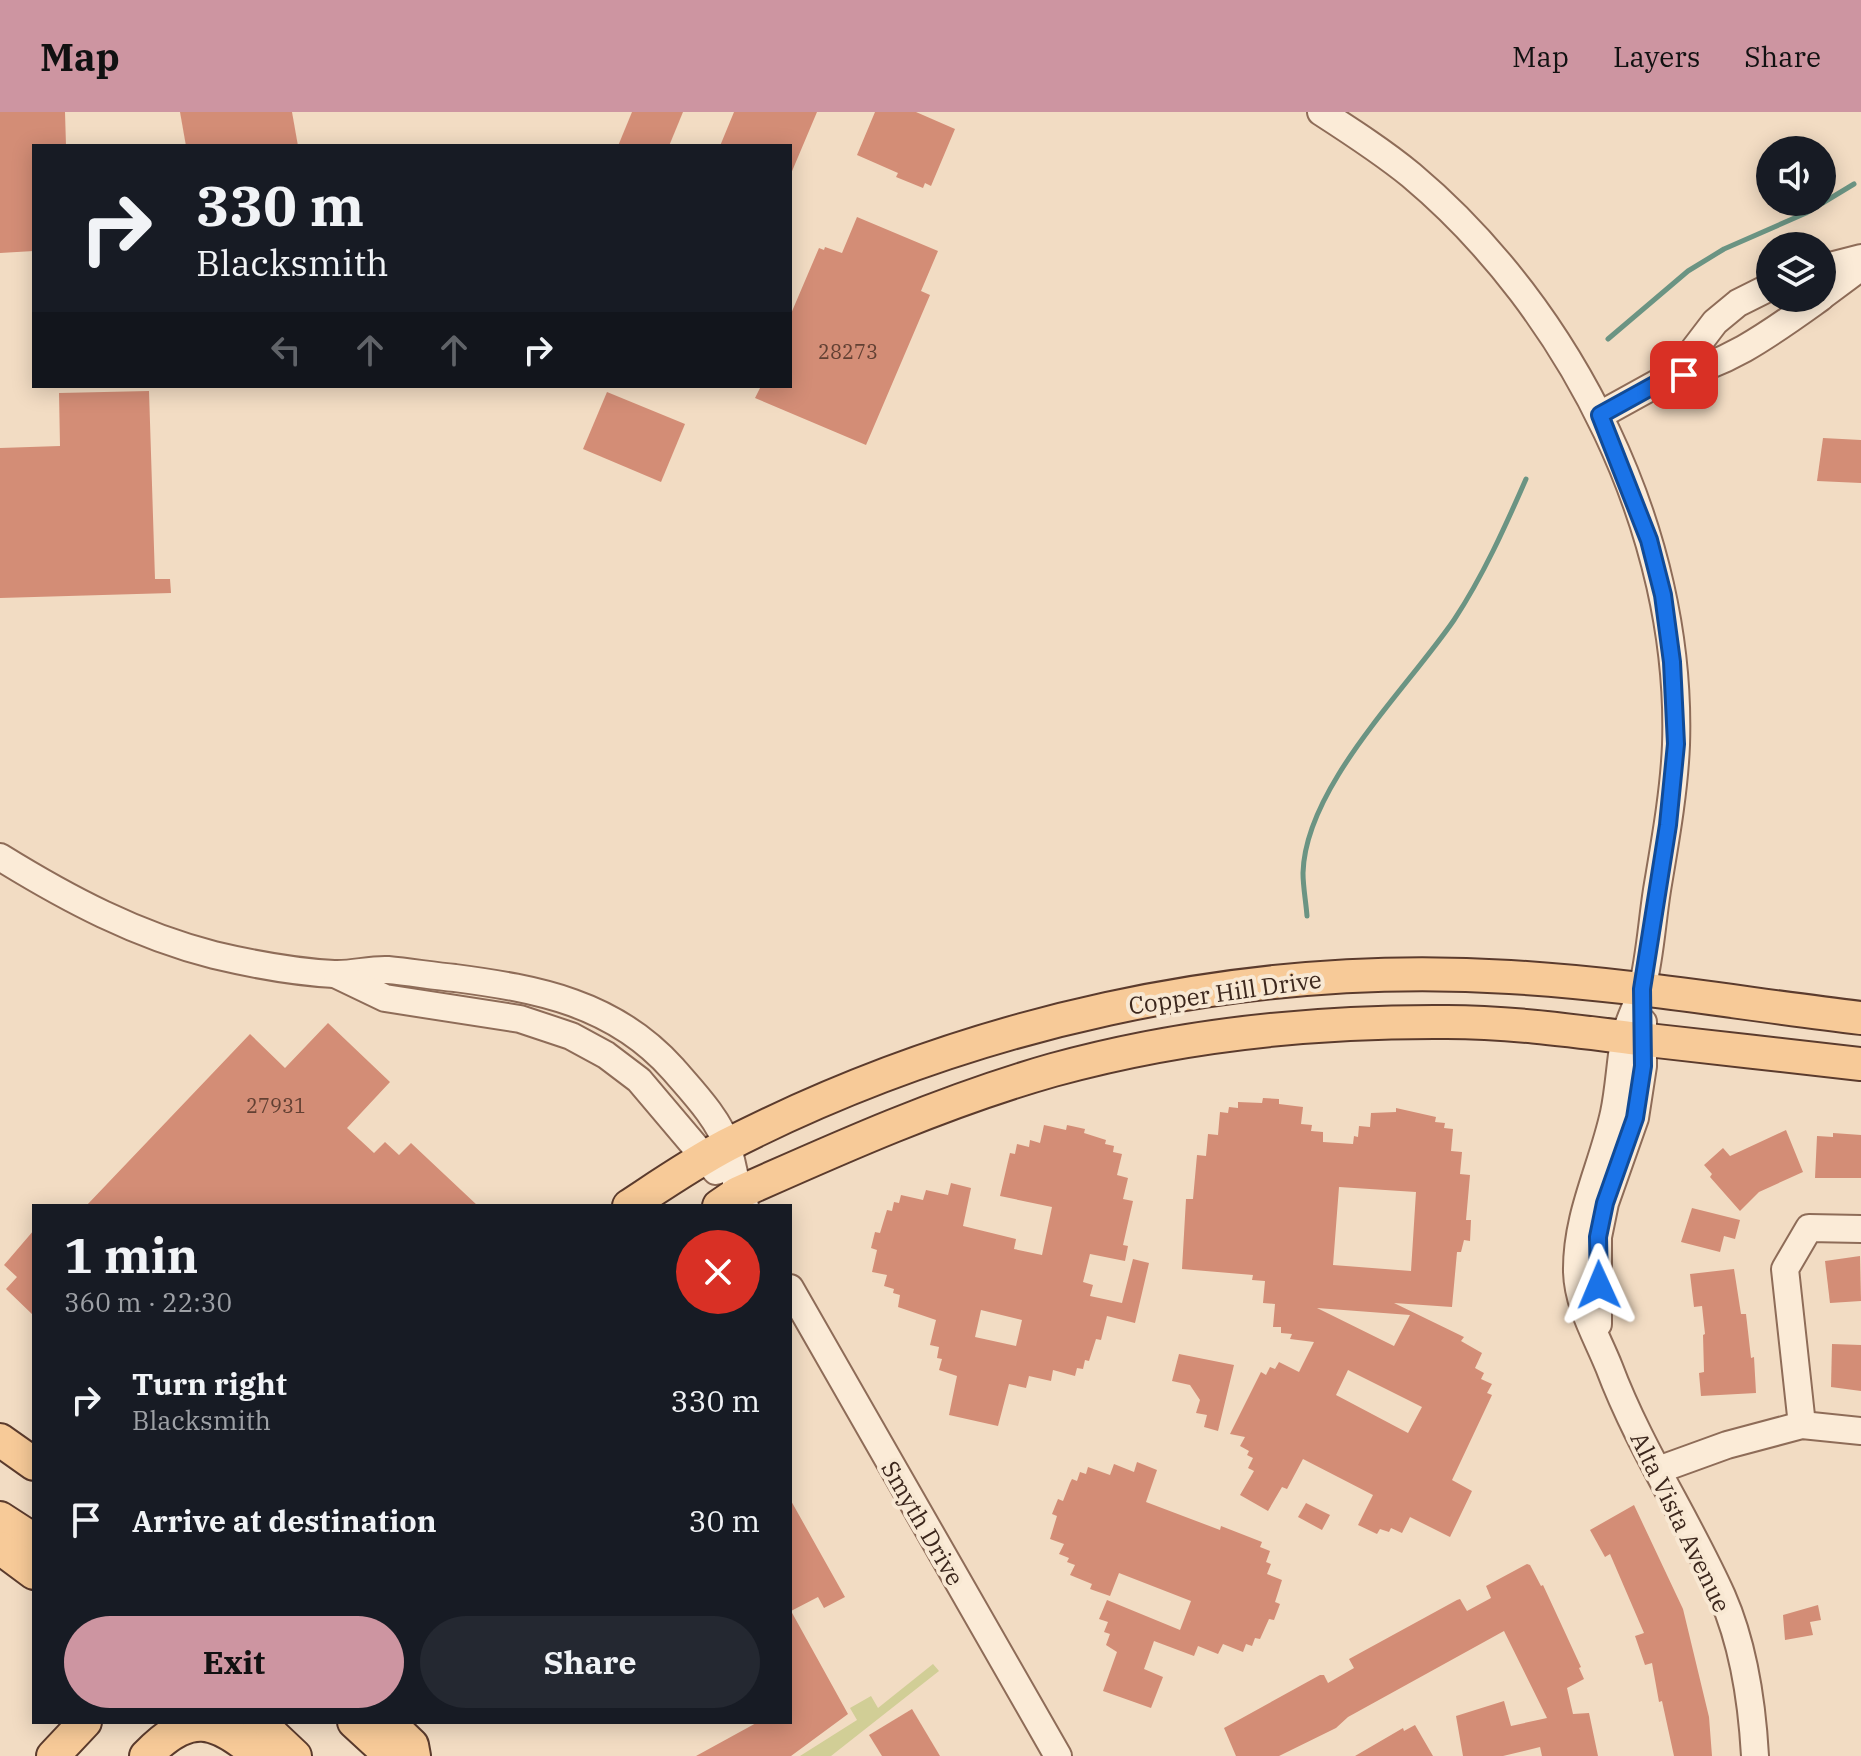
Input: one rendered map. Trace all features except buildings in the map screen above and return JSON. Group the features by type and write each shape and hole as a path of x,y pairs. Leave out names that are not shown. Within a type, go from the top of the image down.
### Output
{"main road":[{"name":"Copper Hill Drive","path":"632,1204 715,1152 836,1095 1040,1026 1156,998 1284,981 1363,975 1509,977 1642,989 1861,1018"},
{"name":"Copper Hill Drive","path":"734,1202 875,1132 974,1095 1053,1070 1210,1036 1367,1023 1449,1022 1527,1026 1861,1064"},
{"path":"0,1440 32,1463"},
{"path":"0,1518 32,1539"},
{"path":"0,1548 32,1572"},
{"path":"53,1756 83,1724"},
{"path":"121,1756 150,1724"},
{"path":"146,1756 175,1730 195,1724 234,1734 259,1756"},
{"path":"261,1724 295,1756"},
{"path":"356,1724 391,1756"},
{"path":"390,1724 412,1745 414,1756"}],"street":[{"name":"Alta Vista Avenue","path":"1321,112 1412,176 1466,228 1541,322 1600,415 1649,540 1663,595 1672,662 1676,744 1668,825 1634,1038 1635,1118 1605,1203 1598,1237 1598,1340 1628,1418 1724,1600 1752,1698 1755,1756"},
{"path":"1836,264 1861,258"},
{"path":"1836,286 1861,267"},
{"path":"1600,415 1667,378 1686,360 1715,322 1738,303 1756,294"},
{"path":"1775,312 1780,325"},
{"path":"1667,378 1701,371 1762,339 1799,312"},
{"path":"0,857 58,893 131,928 215,955 335,974 386,970 518,986 547,992 595,1011 632,1033 672,1067 711,1117 715,1152 734,1202"},
{"path":"1802,1425 1785,1269 1809,1228 1861,1229"},
{"name":"Smyth Drive","path":"792,1291 1058,1756"},
{"path":"1658,1470 1727,1445 1802,1425 1861,1431"}],"shaded area":[{"path":"933,1664 939,1671 831,1756 800,1756 857,1720 850,1708 871,1696 878,1708"}],"waterway":[{"path":"1608,339 1688,271 1724,249 1806,213 1854,184"},
{"path":"1307,916 1303,873 1308,840 1321,807 1361,740 1465,603 1526,479"}],"route":[{"path":"1599,1285 1598,1237 1605,1203 1635,1118 1643,1066 1642,989 1668,825 1676,744 1672,662 1663,595 1649,540 1623,467 1600,415 1667,378 1684,375"}]}
